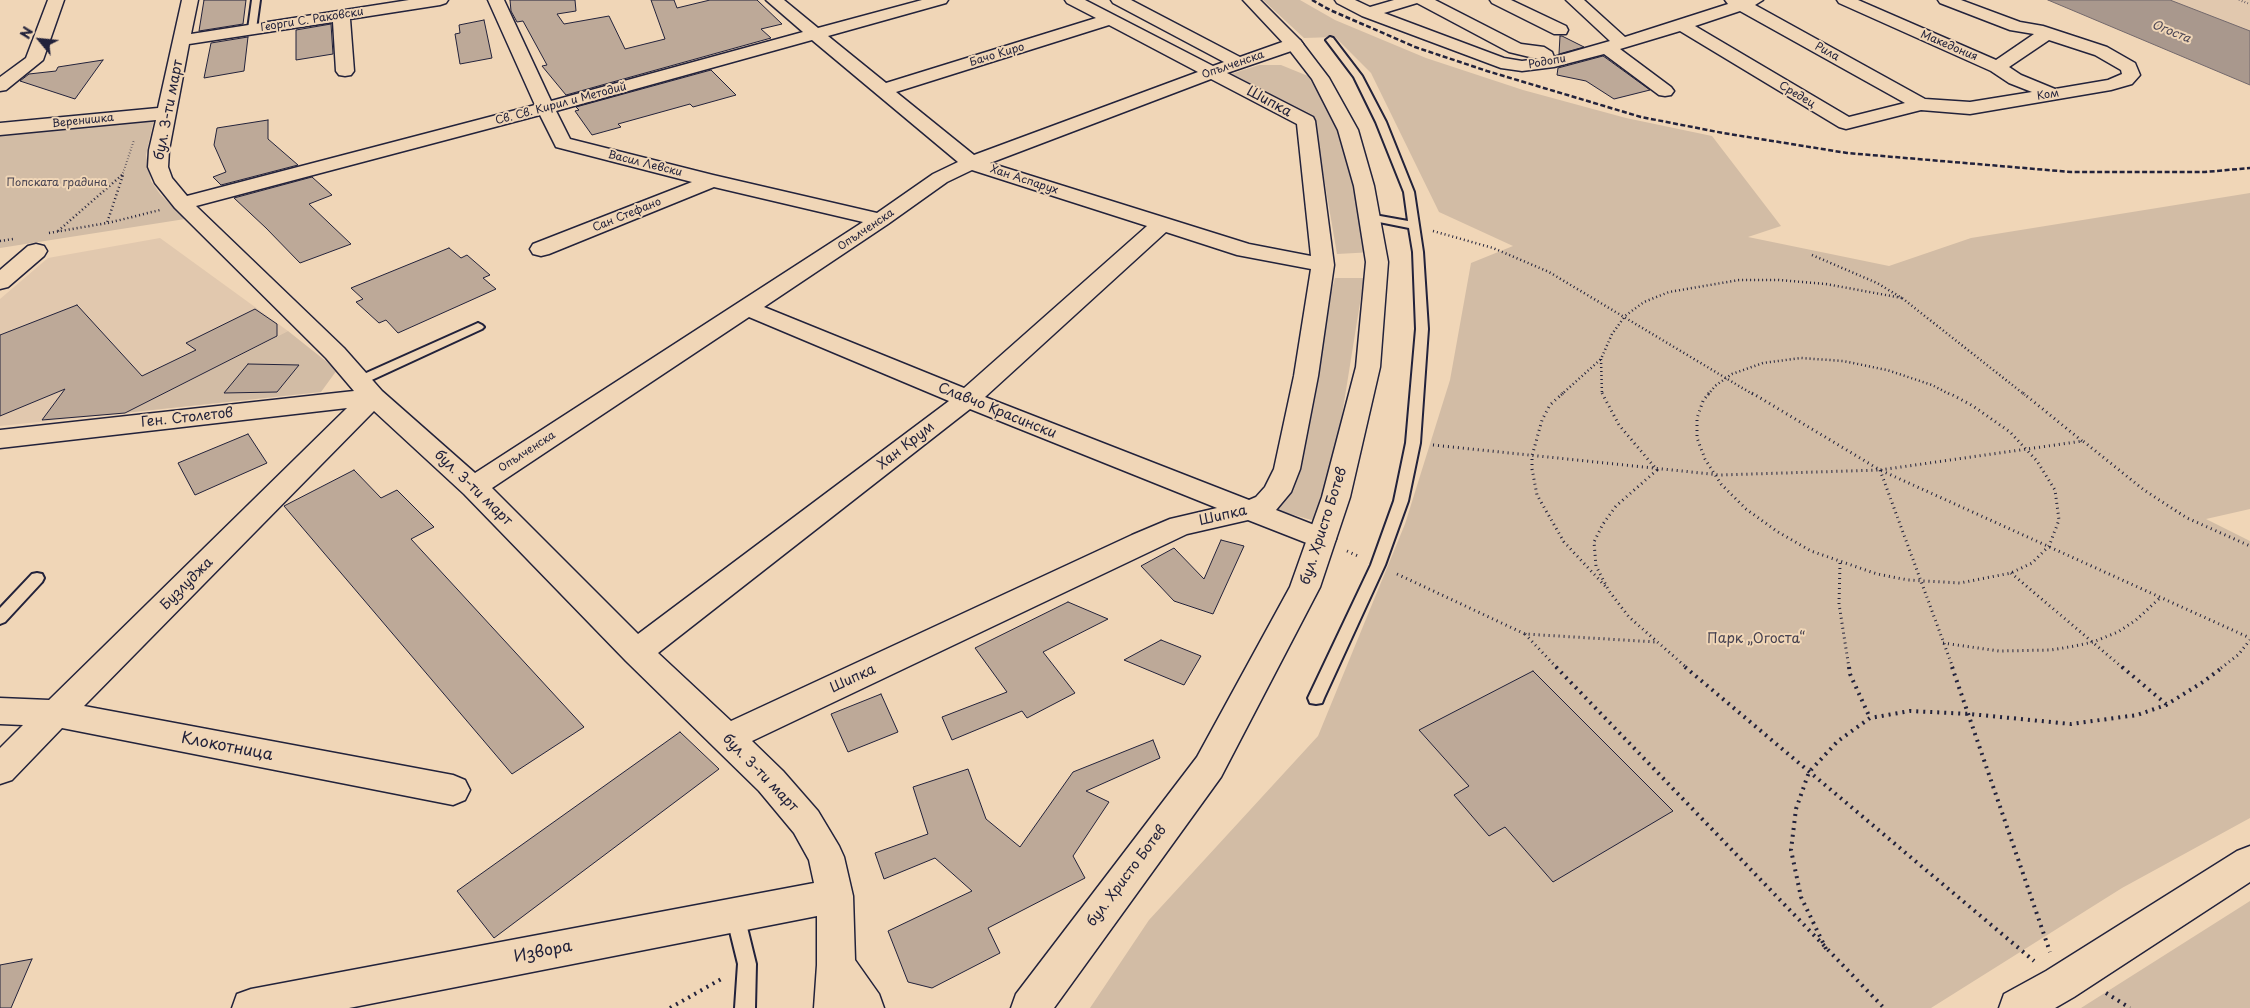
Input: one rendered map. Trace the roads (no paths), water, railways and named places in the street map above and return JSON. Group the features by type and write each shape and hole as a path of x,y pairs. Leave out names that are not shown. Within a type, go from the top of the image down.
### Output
{"street":[{"path":"0,86 34,60 56,0"},
{"name":"бул. 3-ти март","path":"190,0 183,40 155,114 158,167 162,179 182,204 335,353 366,389 474,487 637,652 771,782 806,822 826,857 835,896 836,965 833,1008"},
{"name":"Георги С. Раковски","path":"183,40 440,0"},
{"name":"Васил Левски","path":"496,0 545,108 563,142 712,181 881,220"},
{"name":"Хан Аспарух","path":"774,0 971,163 1245,250 1323,266"},
{"name":"Св. Св. Кирил и Методий","path":"182,204 545,108 940,0"},
{"path":"1074,0 1213,72"},
{"path":"1119,0 1238,63"},
{"name":"бул. Христо Ботев","path":"1030,1006 1209,767 1305,587 1336,497 1368,367 1376,262 1364,186 1348,130 1320,78 1294,44 1251,0"},
{"name":"Родопи","path":"1343,0 1368,13 1501,63 1522,66 1554,62 1682,26 1743,1"},
{"path":"1368,13 1411,0"},
{"path":"1423,0 1515,48 1525,51 1538,51 1554,62"},
{"path":"1498,0 1560,30"},
{"path":"1574,0 1614,45 1665,91"},
{"name":"Македония","path":"1845,0 1997,67 2016,79 2052,94"},
{"path":"1946,0 2046,34"},
{"name":"Рила","path":"1743,1 1921,104"},
{"path":"341,15 345,70"},
{"name":"Бачо Киро","path":"883,90 1112,19"},
{"name":"Средец","path":"1682,26 1842,122 1850,122 1921,104"},
{"path":"1997,67 2046,34"},
{"name":"Ком","path":"1921,104 1970,108 2111,85 2126,80 2131,76 2129,67 2101,51 2046,34"},
{"name":"Опълченска","path":"474,487 881,220 940,178 971,163 1213,72 1294,44"},
{"name":"Шипка","path":"727,738 1142,542 1180,526 1247,511 1266,504 1277,492 1287,469 1306,376 1323,266 1306,121 1213,72"},
{"name":"Веренишка","path":"0,129 155,114"},
{"name":"Сан Стефано","path":"541,250 712,181"},
{"name":"Хан Крум","path":"637,652 966,399 1162,224"},
{"path":"0,282 34,241"},
{"name":"Славчо Красински","path":"747,308 966,399 1322,539"},
{"name":"Ген. Столетов","path":"0,439 366,389"},
{"name":"Бузлуджа","path":"0,770 56,714 366,389"},
{"name":"Клокотница","path":"0,711 56,714 453,790"},
{"path":"2018,1008 2060,984 2250,862"},
{"name":"Извора","path":"251,1008 835,896"},
{"path":"836,965 865,1008"}],"lane":[{"path":"252,29 256,0"},
{"path":"1316,698 1378,565 1401,501 1413,443 1422,329 1418,252 1412,225 1409,192 1382,122 1358,76 1330,40"},
{"path":"1369,217 1412,225"},
{"path":"366,389 478,328"},
{"path":"0,618 37,578"},
{"path":"735,915 747,964 746,1008"}],"water":[{"name":"Огоста","path":"2048,0 2170,0 2250,31 2250,85"}],"railway":[{"path":"1312,0 1330,10 1415,47 1487,71 1641,117 1723,133 1847,153 2071,172 2205,172 2250,168"}],"park label":[{"name":"Попската градина","path":"57,183"},
{"name":"Парк „Огоста“","path":"1756,639"}]}
